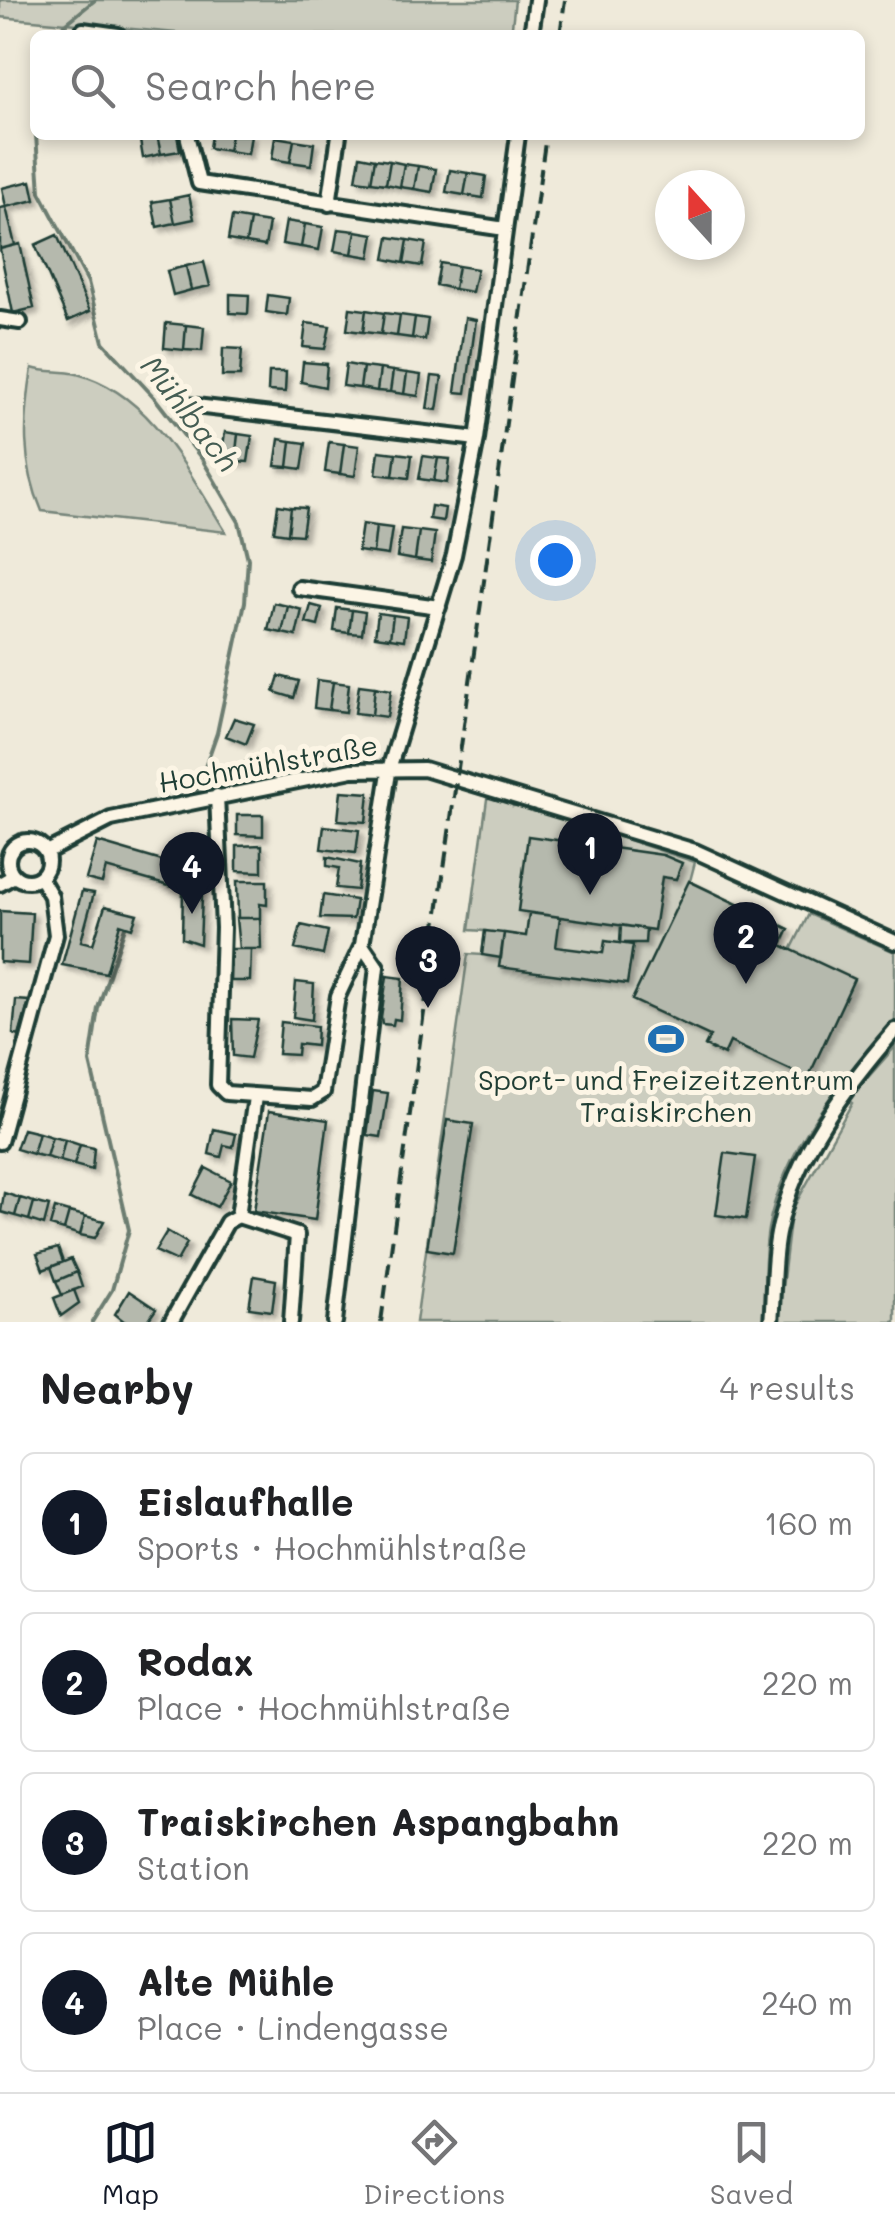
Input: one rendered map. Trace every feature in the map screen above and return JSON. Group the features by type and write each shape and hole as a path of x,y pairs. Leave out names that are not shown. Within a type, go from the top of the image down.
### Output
{"street":[{"path":"532,30 536,0"},
{"path":"188,140 199,182 505,229"},
{"path":"329,204 338,140"},
{"path":"217,796 224,928 218,1085 226,1093 312,1099 323,1092 338,996 362,944 390,766 454,555 477,439 517,140"},
{"path":"0,319 20,322"},
{"path":"187,404 477,439"},
{"path":"299,588 438,607"},
{"name":"Hochmühlstraße","path":"14,876 8,865 13,847 31,841 46,852 111,819 390,766 457,777 695,851 895,942"},
{"path":"0,884 14,876 27,882 40,877 48,866 46,852"},
{"path":"0,1142 56,936 51,896 40,877"},
{"path":"334,1322 377,967 362,944"},
{"path":"771,1322 778,1230 805,1158 839,1095 895,1030"},
{"path":"238,1216 255,1097"},
{"path":"170,1322 227,1222 238,1216 297,1235 292,1322"}],"shaded area":[{"path":"0,0 515,0 512,30 144,30 0,17"},
{"path":"32,368 77,374 126,398 165,438 226,532 42,511 27,458"},
{"name":"Sport- und Freizeitzentrum Traiskirchen","path":"492,794 514,801 513,806 523,805 695,862 690,881 789,929 782,945 791,950 809,914 895,952 895,1019 817,1116 776,1199 766,1240 763,1322 416,1322 468,954 482,955 485,931 469,930 487,799"},
{"path":"895,1047 895,1322 778,1322 791,1212 852,1103 848,1100"}],"building":[{"path":"140,140 158,140 161,154 143,158"},
{"path":"158,140 178,140 180,151 161,154"},
{"path":"210,140 230,140 228,151 209,148"},
{"path":"230,140 250,140 248,154 228,151"},
{"path":"275,140 294,140 290,162 272,159"},
{"path":"294,140 314,143 311,165 290,162"},
{"path":"360,156 375,159 371,182 356,180"},
{"path":"375,159 390,161 386,184 371,182"},
{"path":"390,161 404,164 400,187 386,184"},
{"path":"404,164 418,166 414,189 400,187"},
{"path":"418,166 436,169 432,192 414,189"},
{"path":"450,170 468,173 464,195 446,192"},
{"path":"468,173 486,176 483,198 464,195"},
{"path":"31,181 35,200 6,207 2,188"},
{"path":"189,195 194,219 175,223 170,199"},
{"path":"170,199 175,223 157,227 152,202"},
{"path":"6,207 15,245 0,249 0,208"},
{"path":"232,217 250,220 246,243 228,240"},
{"path":"250,220 269,223 265,246 246,243"},
{"path":"286,221 305,224 301,247 282,244"},
{"path":"305,224 323,227 319,250 301,247"},
{"path":"338,229 356,231 352,254 334,251"},
{"path":"356,231 374,234 370,257 352,254"},
{"path":"57,235 90,311 68,321 35,245"},
{"path":"389,237 408,240 404,263 385,259"},
{"path":"408,240 426,243 422,266 404,263"},
{"path":"20,244 34,308 13,313 0,249"},
{"path":"204,262 210,286 191,290 186,266"},
{"path":"440,263 458,266 454,289 436,285"},
{"path":"186,266 191,290 173,295 167,271"},
{"path":"458,266 477,269 472,292 454,289"},
{"path":"230,294 249,295 248,314 230,313"},
{"path":"268,295 289,298 287,315 266,312"},
{"path":"350,308 366,310 363,332 347,330"},
{"path":"366,310 384,313 381,334 363,332"},
{"path":"384,313 400,315 397,336 381,334"},
{"path":"400,315 415,317 412,338 397,336"},
{"path":"415,317 428,319 425,340 412,338"},
{"path":"465,318 476,320 466,393 455,392"},
{"path":"166,323 186,325 184,350 164,348"},
{"path":"306,323 330,326 325,349 303,347"},
{"path":"186,325 204,327 202,351 184,350"},
{"path":"223,348 242,349 240,376 222,376"},
{"path":"303,362 327,364 325,387 301,382"},
{"path":"346,364 363,367 360,388 343,386"},
{"path":"363,367 380,369 377,391 360,388"},
{"path":"380,369 393,371 390,392 377,391"},
{"path":"393,371 407,373 404,394 390,392"},
{"path":"269,372 286,372 285,392 268,391"},
{"path":"407,373 421,375 418,396 404,394"},
{"path":"432,376 442,377 437,410 427,409"},
{"path":"225,432 238,434 235,461 221,459"},
{"path":"238,434 252,436 248,462 235,461"},
{"path":"279,439 291,441 288,467 275,466"},
{"path":"291,441 306,443 302,469 288,467"},
{"path":"329,442 344,444 340,474 325,472"},
{"path":"344,444 359,446 355,476 340,474"},
{"path":"379,451 396,453 393,476 376,474"},
{"path":"396,453 412,455 409,478 393,476"},
{"path":"423,456 438,458 434,481 419,479"},
{"path":"438,458 450,459 447,483 434,481"},
{"path":"278,505 291,507 288,534 274,532"},
{"path":"431,506 445,508 443,521 429,519"},
{"path":"291,507 306,508 302,535 288,534"},
{"path":"362,524 376,526 373,553 358,551"},
{"path":"376,526 392,528 388,555 373,553"},
{"path":"401,529 419,531 415,560 397,557"},
{"path":"419,531 435,533 431,562 415,560"},
{"path":"274,603 288,606 282,633 268,630"},
{"path":"311,605 322,608 318,626 306,623"},
{"path":"288,606 302,610 296,636 282,633"},
{"path":"337,608 352,610 349,633 334,631"},
{"path":"352,610 365,612 362,634 349,633"},
{"path":"378,613 393,615 390,638 375,636"},
{"path":"393,615 407,617 404,640 390,638"},
{"path":"279,676 299,681 294,698 274,692"},
{"path":"317,680 333,682 329,710 314,708"},
{"path":"333,682 349,684 346,712 329,710"},
{"path":"359,685 375,687 372,715 355,713"},
{"path":"375,687 391,690 387,717 372,715"},
{"path":"234,718 254,724 246,744 226,736"},
{"path":"252,760 261,779 227,789 223,776 237,772 235,765"},
{"path":"341,791 369,793 366,822 338,820"},
{"path":"237,815 263,815 263,836 237,835"},
{"path":"324,826 359,830 356,853 321,849"},
{"path":"528,836 663,855 682,863 676,879 662,877 654,930 518,911"},
{"path":"97,842 203,873 200,944 182,938 183,890 106,868 102,883 86,879"},
{"path":"262,845 262,872 237,871 237,846"},
{"path":"327,857 360,864 357,890 336,888 339,868 327,866"},
{"path":"237,881 267,881 267,905 260,904 260,918 238,918"},
{"path":"689,881 789,929 781,945 854,979 808,1078 730,1042 724,1055 705,1046 710,1036 632,1000"},
{"path":"82,891 94,893 81,941 93,944 105,906 137,914 132,928 120,924 106,973 62,965"},
{"path":"323,895 356,900 353,919 320,918"},
{"path":"0,911 32,913 29,964 0,962"},
{"path":"529,913 560,917 556,947 603,953 605,941 633,945 627,984 499,967 504,933 526,936"},
{"path":"236,918 260,918 261,949 239,949"},
{"path":"301,925 328,931 323,955 295,949"},
{"path":"621,925 646,929 645,943 620,943"},
{"path":"485,931 504,933 501,958 482,955"},
{"path":"229,949 251,949 250,981 229,981"},
{"path":"387,976 403,978 400,1020 394,1019 393,1025 382,1024 381,1017"},
{"path":"296,982 314,984 312,1020 293,1017"},
{"path":"16,1000 29,1001 19,1036 13,1034"},
{"path":"232,1019 258,1020 250,1058 233,1056"},
{"path":"281,1022 317,1026 316,1046 298,1044 297,1055 278,1054"},
{"path":"373,1091 388,1093 381,1137 367,1135"},
{"path":"269,1111 328,1120 315,1220 254,1211"},
{"path":"447,1120 473,1124 453,1253 427,1249"},
{"path":"23,1129 39,1133 33,1154 16,1149"},
{"path":"214,1129 236,1134 233,1147 224,1145 221,1157 209,1154"},
{"path":"39,1133 52,1137 46,1157 33,1154"},
{"path":"52,1137 65,1140 60,1161 46,1157"},
{"path":"65,1140 80,1145 74,1165 60,1161"},
{"path":"80,1145 94,1148 92,1170 74,1165"},
{"path":"725,1153 755,1157 746,1219 716,1215"},
{"path":"206,1168 231,1181 217,1207 192,1195"},
{"path":"4,1193 20,1198 15,1216 1,1212"},
{"path":"20,1198 34,1202 29,1220 15,1216"},
{"path":"34,1202 49,1206 44,1225 29,1220"},
{"path":"55,1208 69,1212 64,1230 50,1226"},
{"path":"69,1212 85,1216 80,1235 64,1230"},
{"path":"85,1216 104,1221 95,1238 80,1235"},
{"path":"167,1231 187,1243 177,1261 155,1251"},
{"path":"58,1248 63,1262 43,1270 37,1254"},
{"path":"71,1259 77,1272 56,1281 51,1267"},
{"path":"77,1272 82,1287 62,1295 56,1281"},
{"path":"254,1276 276,1280 272,1311 249,1308"},
{"path":"74,1290 79,1303 61,1316 54,1298"},
{"path":"129,1291 156,1309 147,1322 125,1322 115,1314"}],"waterway":[{"name":"Mühlbach","path":"58,30 95,0"},
{"name":"Mühlbach","path":"36,140 40,192 88,282 103,342 154,397 202,459 239,522 248,559 245,602 217,733 197,790"},
{"name":"Mühlbach","path":"92,1322 112,1290 129,1230 90,1062 98,1008 125,927"}],"railway":[{"path":"561,30 565,0"},
{"path":"381,1322 545,140"}],"place":[{"name":"Eislaufhalle","path":"590,895"},
{"name":"Alte Mühle","path":"192,914"},
{"name":"Rodax","path":"746,984"},
{"name":"Traiskirchen Aspangbahn","path":"428,1008"},
{"name":"Sport- und Freizeitzentrum Traiskirchen","path":"666,1039"}]}
